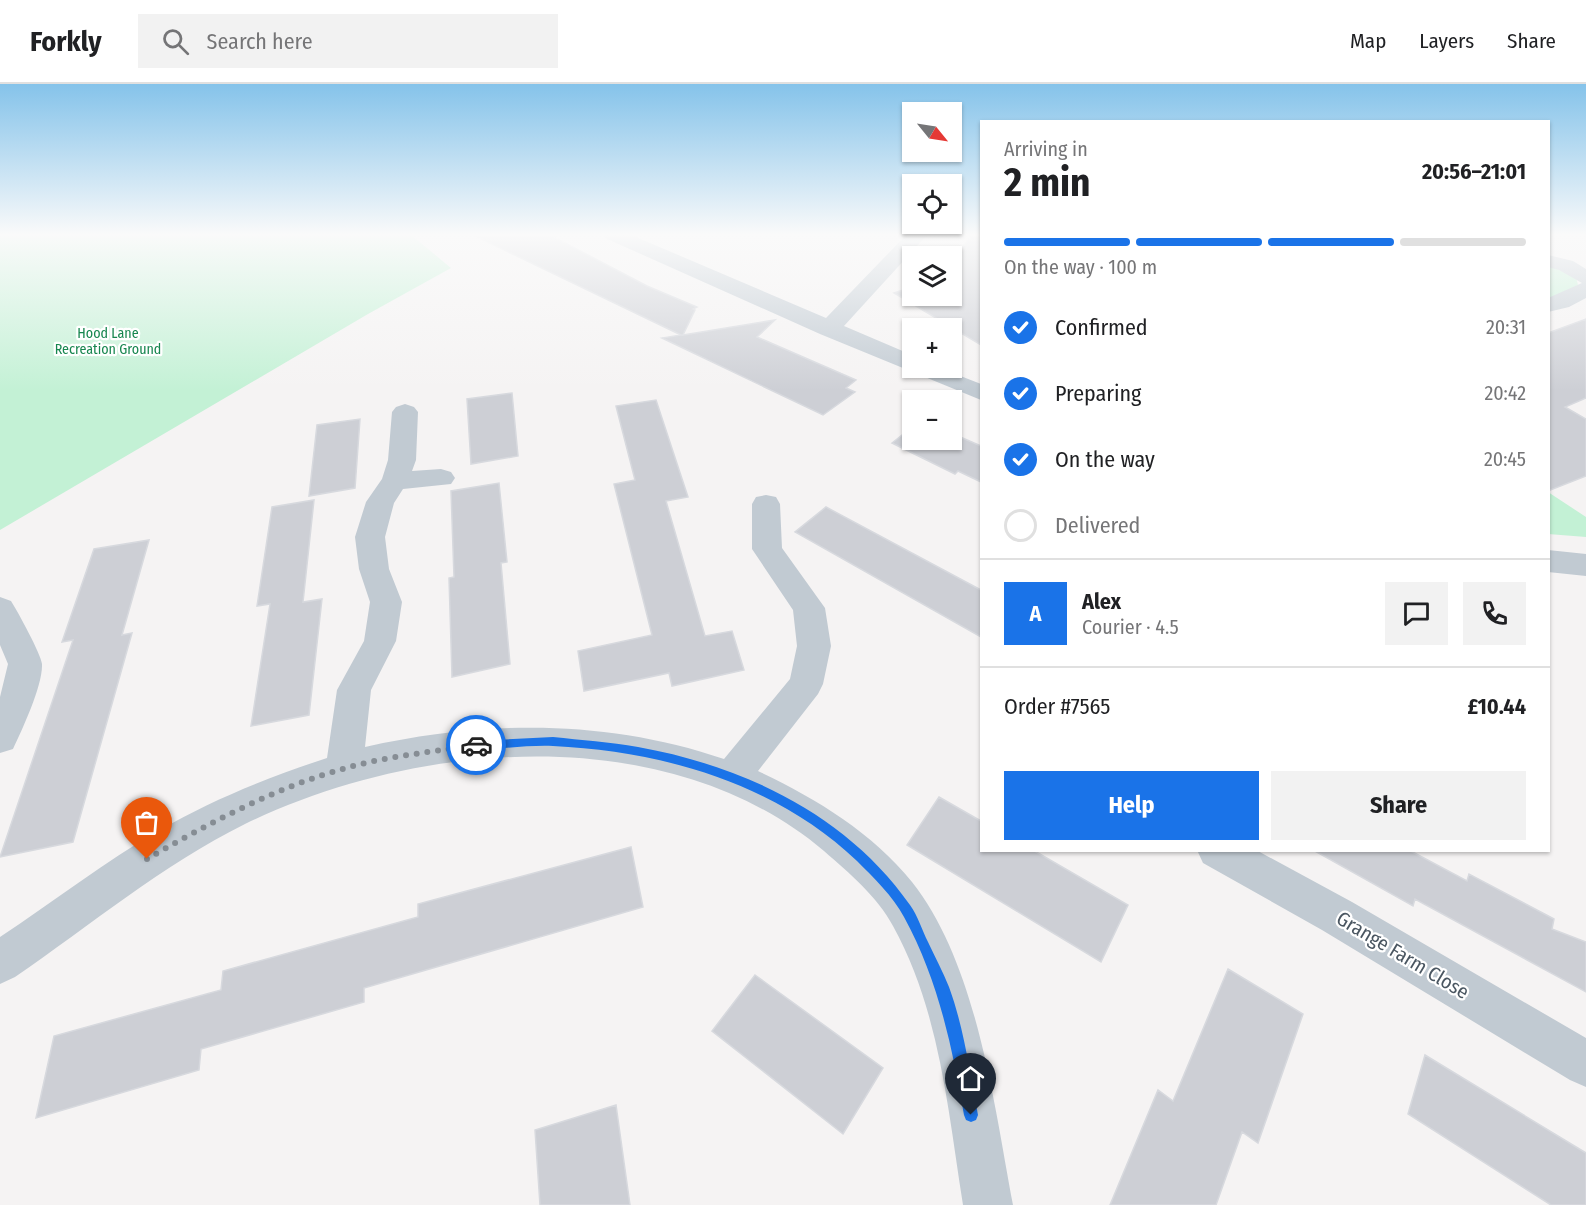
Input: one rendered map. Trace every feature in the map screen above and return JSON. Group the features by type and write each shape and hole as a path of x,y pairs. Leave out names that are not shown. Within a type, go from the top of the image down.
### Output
{"street":[{"path":"731,286 902,360"},
{"path":"828,329 868,286"},
{"path":"1550,305 1561,302 1586,289"},
{"path":"944,378 980,393"},
{"path":"344,768 354,690 380,641 387,602 374,569 370,537 380,502 395,480 402,460 405,412"},
{"path":"395,480 441,478"},
{"path":"732,777 806,684 814,646 809,608 767,549 766,504"},
{"path":"1550,561 1586,565"},
{"path":"0,609 25,664 16,703 0,738"},
{"path":"0,962 138,864 191,833 232,812 344,768 390,758 495,743 553,742 638,752 682,762 732,777 779,797 820,823 846,843 878,874 907,911 936,970 951,1018 959,1048 988,1205"},
{"name":"Grange Farm Close","path":"1221,852 1337,916 1586,1064"}],"green space":[{"name":"Hood Lane Recreation Ground","path":"0,286 418,286 368,314 0,530"},
{"path":"1550,286 1575,286 1550,299"},
{"path":"1550,493 1586,517 1586,537 1550,534"}],"building":[{"path":"580,286 648,286 697,307 693,309 695,310 683,335 775,320 757,337 856,380 846,388 855,392 823,415 662,338 681,335"},
{"path":"962,286 980,286 980,344 962,334 962,318 936,318 916,306 962,306"},
{"path":"902,290 902,298 894,293"},
{"path":"1586,319 1586,398 1565,407 1586,419 1586,476 1550,490 1550,332"},
{"path":"512,393 518,456 471,464 467,399"},
{"path":"656,400 688,497 666,501 705,636 732,631 744,670 672,686 669,673 584,691 578,651 652,635 614,484 635,480 616,406"},
{"path":"360,419 355,488 309,496 317,425"},
{"path":"902,435 902,448 892,443"},
{"path":"962,438 980,446 980,482 958,471 955,474 906,450 962,450"},
{"path":"499,483 507,562 501,563 510,664 452,677 449,578 454,577 451,491"},
{"path":"314,500 303,602 322,599 309,715 251,726 270,604 257,606 272,507"},
{"path":"826,507 980,589 980,636 795,532"},
{"path":"149,540 122,635 132,633 73,842 0,857 73,640 62,642 94,549"},
{"path":"939,797 980,820 980,852 1036,852 1128,905 1101,962 907,845"},
{"path":"631,847 643,907 364,988 364,1002 201,1049 199,1070 36,1118 54,1036 221,990 223,971 418,917 418,904"},
{"path":"1317,852 1413,852 1467,881 1469,874 1554,919 1552,929 1586,942 1586,992 1415,899 1413,906"},
{"path":"1228,969 1303,1014 1258,1143 1242,1132 1216,1205 1110,1205 1158,1090 1173,1101"},
{"path":"755,975 883,1068 843,1134 712,1031"},
{"path":"1425,1055 1586,1153 1586,1205 1551,1205 1408,1114"},
{"path":"616,1105 630,1205 540,1205 535,1130"}],"way so far":[{"path":"147,859 232,812 344,768 390,758 476,745"}],"route":[{"path":"476,745 553,742 638,752 732,777 779,797 820,823 846,843 878,874 907,911 928,951 943,989 959,1048 971,1115"}]}
